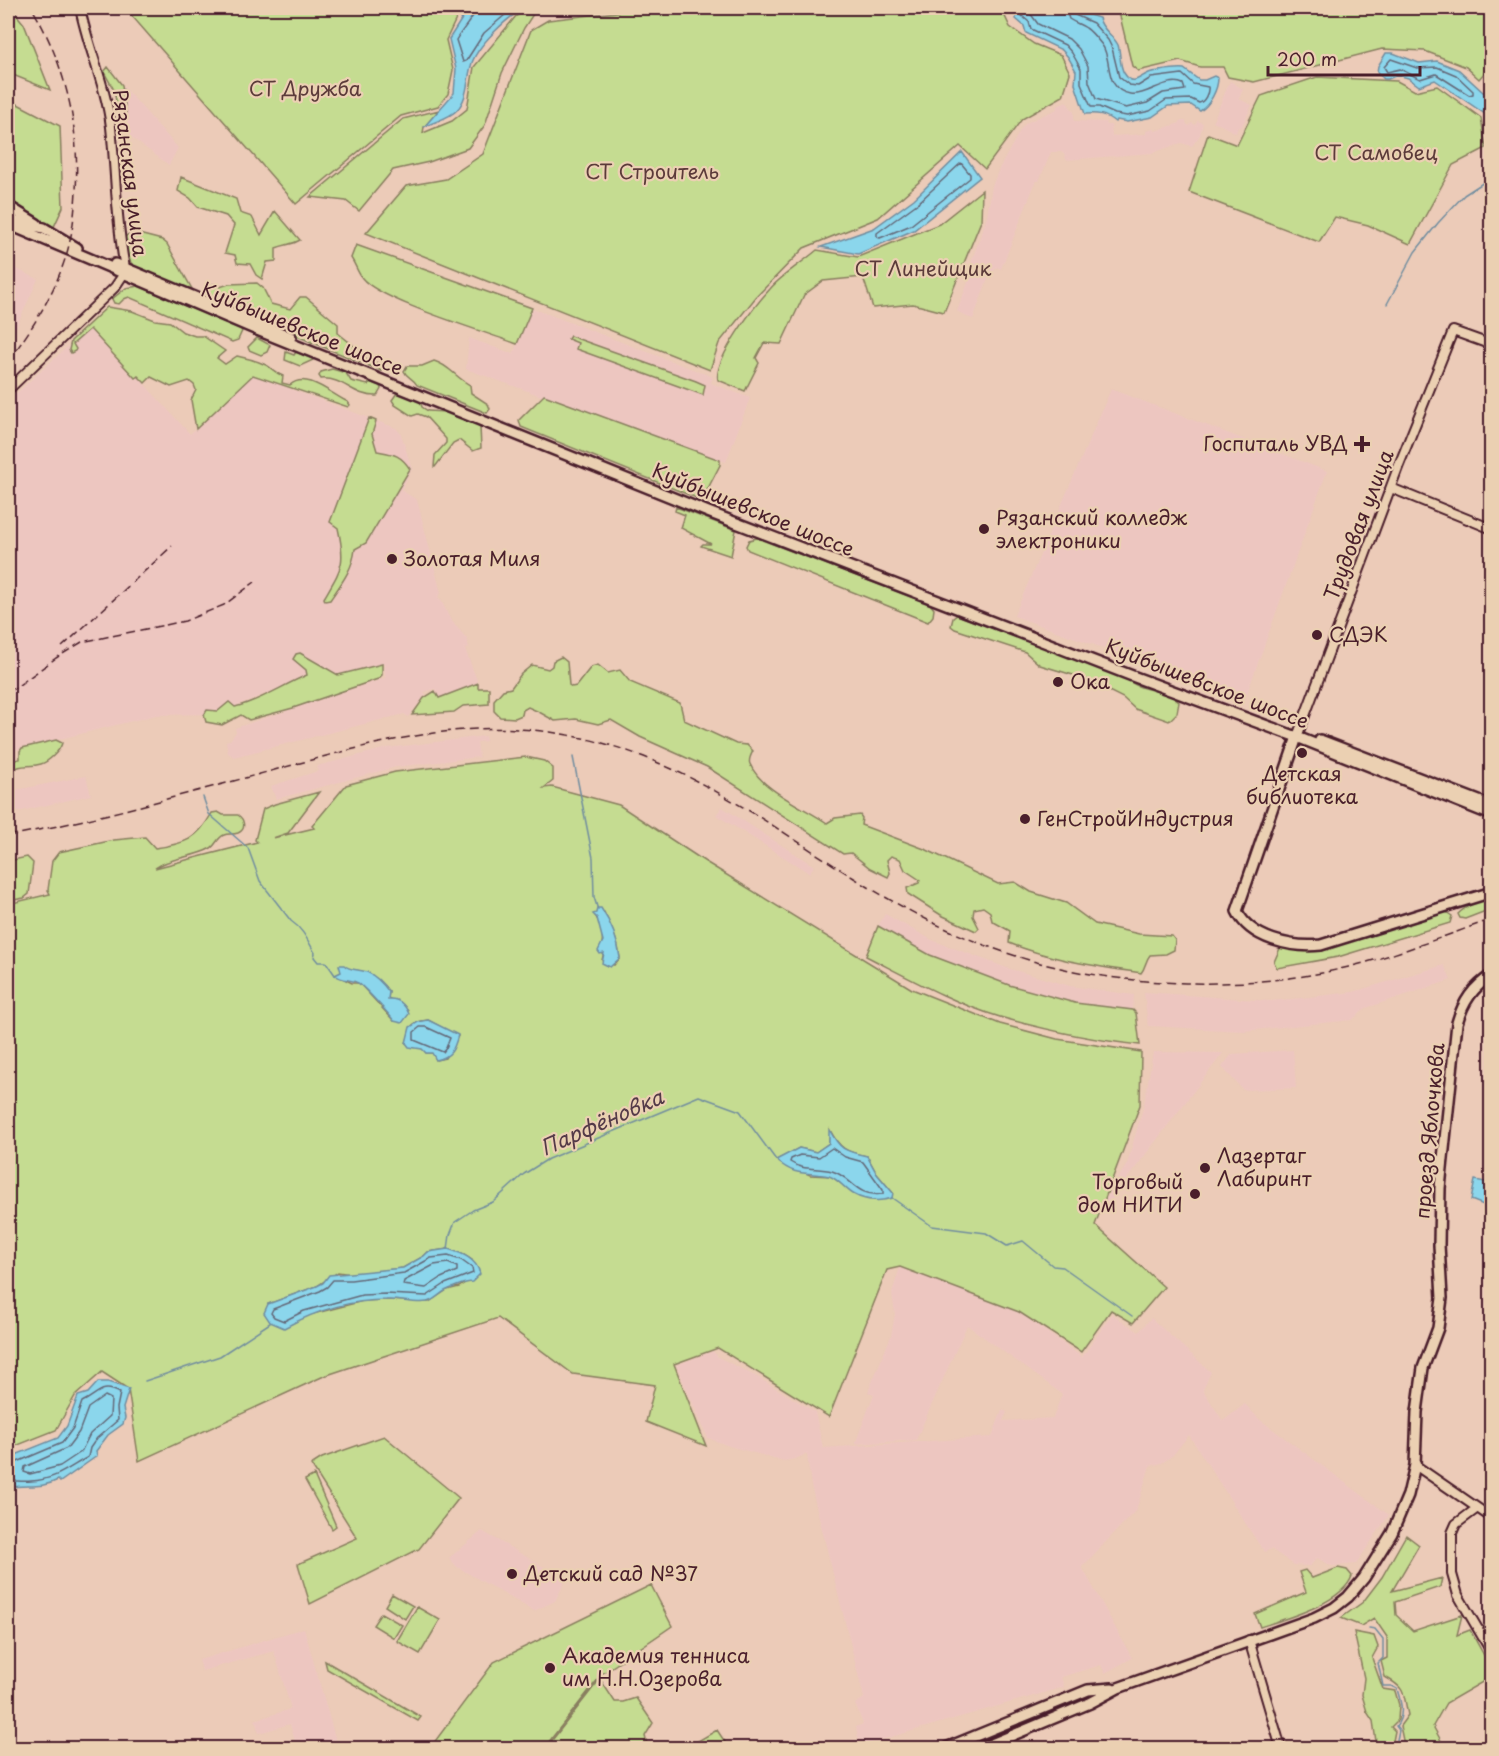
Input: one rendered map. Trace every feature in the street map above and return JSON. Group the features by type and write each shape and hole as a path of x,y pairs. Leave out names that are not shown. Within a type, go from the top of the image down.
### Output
{"main road":[{"path":"8,206 43,233"},
{"path":"8,211 23,224 43,233"},
{"name":"Куйбышевское шоссе","path":"8,222 43,233 124,272 749,523 1298,734 1490,805"},
{"name":"Куйбышевское шоссе","path":"8,222 23,224"},
{"name":"Куйбышевское шоссе","path":"1298,734 1491,815"},
{"path":"1298,734 1237,911 1241,919 1254,930 1288,944 1306,946 1343,939 1491,892"},
{"name":"проезд Яблочкова","path":"1118,1688 1314,1618 1334,1608 1348,1597 1364,1578 1392,1533 1408,1495 1415,1465 1417,1412 1423,1368 1438,1328 1442,1298 1439,1245 1440,1188 1458,1023 1463,1007 1476,986 1491,975"},
{"path":"1463,1007 1476,992 1491,981"},
{"path":"946,1749 1089,1690 1118,1688"},
{"path":"982,1749 1090,1703 1118,1688"},
{"path":"1089,1690 1093,1692 1094,1697 1090,1703"},
{"path":"999,1726 997,1731 1005,1738"},
{"path":"987,1731 993,1733 995,1738 992,1744"},
{"path":"972,1737 976,1749"}],"street":[{"name":"Рязанская улица","path":"80,8 105,96 124,272"},
{"path":"8,390 116,287 124,272"},
{"name":"Трудовая улица","path":"1298,734 1453,331 1491,345"},
{"path":"1391,488 1491,529"},
{"path":"1415,1465 1491,1518"},
{"path":"1476,1509 1456,1524 1452,1533 1452,1574 1458,1595 1491,1653"},
{"path":"1249,1640 1281,1749"}],"shaded area":[{"path":"1230,81 1243,89 1239,99 1252,105 1241,128 1238,127 1236,133 1213,121"},
{"path":"122,85 178,148 169,165 128,135"},
{"path":"1066,101 1074,112 1074,121 1106,122 1106,125 1111,125 1112,136 1146,134 1146,131 1154,129 1155,131 1180,123 1180,121 1186,121 1186,124 1190,126 1191,123 1196,125 1197,121 1203,123 1200,135 1192,146 1181,143 1152,153 1066,160 1065,155 1061,152 1051,152 1039,181 1036,181 1001,269 997,267 989,276 973,319 967,317 957,311 974,267 972,260 987,217 992,186 999,169 1026,123 1057,109 1056,107"},
{"path":"8,265 38,279 8,345"},
{"path":"532,308 713,377 711,383 750,398 726,462 466,369 469,338 513,354"},
{"path":"88,328 135,379 138,377 190,434 253,375 396,428 401,434 412,469 401,490 417,500 441,593 438,597 450,619 467,639 469,648 465,649 478,683 439,698 435,689 424,692 426,695 408,717 404,714 234,757 228,753 226,741 230,740 236,732 235,728 385,678 384,664 283,687 216,714 156,715 8,752 8,401"},
{"path":"1111,389 1327,471 1245,699 1014,616"},
{"path":"485,736 486,741 477,742 479,757 396,767 276,799 271,786 318,771 317,766 387,748"},
{"path":"86,776 91,795 8,814 8,793 11,791"},
{"path":"722,807 814,866 809,873 716,815"},
{"path":"885,914 932,940 1007,968 1070,986 1134,995 1133,1010 1075,1003 1009,985 930,955 878,926"},
{"path":"1444,965 1451,980 1366,1008 1352,1020 1244,1031 1148,1026 1144,992 1270,1001 1353,992"},
{"path":"1293,1050 1296,1088 1243,1090 1222,1067 1232,1054"},
{"path":"1153,1052 1223,1053 1104,1209 1101,1206 1127,1164 1144,1105"},
{"path":"900,1267 1019,1312 1082,1357 1112,1314 1139,1332 1151,1318 1211,1372 1203,1390 1223,1421 1245,1404 1259,1419 1389,1515 1356,1564 1332,1566 1317,1558 1310,1566 1294,1565 1271,1549 1265,1552 1260,1546 1189,1435 1173,1455 1162,1463 1150,1466 1136,1510 1082,1567 1132,1658 1105,1673 1101,1665 1061,1677 1064,1687 860,1746 856,1727 863,1724 855,1704 864,1698 811,1485 807,1454 784,1461 708,1438 676,1365 713,1351 718,1357 759,1378 815,1412 823,1448 992,1437 1002,1410 1007,1412 1003,1421 1053,1418 1062,1394 967,1325 916,1440 855,1444 874,1394 868,1392 891,1336 895,1314 892,1293"},
{"name":"Детский сад №37","path":"482,1531 566,1580 555,1601 534,1611 457,1567 449,1558"},
{"path":"304,1628 338,1748 297,1748 290,1724 259,1733 255,1720 291,1709 274,1651 202,1671 199,1660"}],"green space":[{"path":"8,8 11,8 24,24 50,90 8,73"},
{"name":"СТ Дружба","path":"125,8 468,8 457,17 446,40 453,70 448,94 438,106 401,116 296,204"},
{"path":"531,8 547,8 533,14 524,28 502,73 485,125 468,148 429,162 393,170 359,211 346,201 310,197 403,119 439,110 424,127 423,133 452,121 467,109 474,67 516,16"},
{"name":"СТ Строитель","path":"627,8 1001,8 1010,27 1034,44 1061,55 1070,73 1063,96 1022,119 985,169 960,146 878,218 804,248 756,297 719,343 710,370 366,233 406,186 446,179 483,154 531,30 548,20 617,12"},
{"path":"1118,8 1491,8 1491,65 1479,79 1466,67 1425,51 1382,49 1254,82 1228,77 1223,67 1200,67 1180,61 1138,71 1132,66"},
{"path":"108,67 122,85 126,113 118,112 114,90 104,72"},
{"name":"СТ Самовец","path":"1317,77 1397,81 1415,91 1437,86 1481,118 1486,148 1453,165 1410,244 1368,225 1335,217 1319,242 1189,192 1208,134 1237,145 1261,96"},
{"path":"8,99 60,126 63,207 52,231 8,200"},
{"path":"181,177 236,199 240,213 252,217 261,235 275,211 300,240 276,248 276,261 267,262 262,279 256,275 250,264 237,263 235,255 225,253 234,225 226,216 198,207 190,198 178,191"},
{"name":"СТ Линейщик","path":"982,190 981,221 944,312 913,304 873,308 863,277 823,281 804,295 781,344 764,343 756,358 759,363 745,391 718,380 722,359 755,307 781,278 817,250 858,257 939,224"},
{"path":"131,232 162,240 167,244 192,292 154,278 135,268 129,258 125,237"},
{"path":"356,245 532,308 517,344 411,306 373,287 362,278 351,258"},
{"path":"257,283 263,288 271,304 290,309 300,297 306,297 338,324 338,333 354,346 355,354 382,365 384,369 382,371 282,330 270,317 251,313 247,316 208,301 209,285 215,284 220,287 229,284"},
{"path":"139,286 240,329 242,331 238,340 232,342 129,297 119,304 114,303 112,299 126,288"},
{"path":"107,307 132,311 155,320 170,322 183,332 203,336 225,351 217,358 225,364 237,356 256,361 283,376 282,383 290,385 304,380 312,382 350,405 348,407 253,375 196,429 191,400 196,390 189,381 171,387 151,377 145,383 138,376 135,378 90,329 73,344 76,349 71,353 69,350 71,341"},
{"path":"570,336 696,381 705,385 703,395 576,349 578,343 568,339"},
{"path":"257,338 270,345 267,352 261,355 249,350 248,347"},
{"path":"286,352 294,355 296,352 313,360 300,366 285,360"},
{"path":"434,361 444,365 470,385 471,393 488,404 490,409 487,413 417,385 404,371 407,366 422,366"},
{"path":"332,369 346,373 351,381 368,385 370,382 380,386 381,389 377,396 369,395 336,381 321,379 319,376 321,372"},
{"path":"397,393 420,401 422,407 428,411 446,412 478,425 481,448 473,451 459,440 453,443 434,467 435,455 446,443 446,439 426,417 418,414 412,416 395,405 392,400"},
{"path":"544,395 720,460 720,465 704,496 699,499 521,427 519,420"},
{"path":"369,418 376,421 372,434 377,451 396,456 403,460 410,469 366,543 355,549 352,563 342,582 330,600 325,601 324,598 338,572 342,558 338,528 330,522"},
{"path":"676,507 736,530 731,556 701,546 711,544 681,528 685,515 675,511"},
{"path":"757,538 930,604 934,609 933,616 928,622 748,550 746,546 749,540"},
{"path":"957,615 1126,678 1138,686 1173,697 1179,702 1177,713 1169,721 1135,709 1123,698 1083,678 1040,665 1025,652 955,629 951,626 953,618"},
{"path":"300,653 338,675 382,664 382,675 378,679 293,708 249,720 241,715 222,725 206,722 204,715 207,710 218,711 229,702 235,707 244,704 307,675 306,670 293,659 296,654"},
{"path":"561,657 567,662 569,685 572,687 576,686 591,667 598,665 608,673 620,670 630,682 680,703 684,720 736,744 747,745 753,751 750,764 763,782 827,823 835,818 860,815 861,825 927,850 998,884 1015,882 1031,892 1066,903 1095,924 1139,934 1172,936 1175,940 1174,950 1166,954 1150,955 1141,973 1074,962 1025,949 1009,943 1010,931 992,921 990,912 983,907 974,909 973,916 979,928 976,931 941,915 908,894 907,888 919,883 920,880 905,870 900,859 891,856 887,860 890,873 888,877 870,868 851,853 843,854 707,767 640,737 611,720 598,724 576,719 555,721 528,707 523,710 522,715 515,718 500,717 494,711 494,700 503,690 511,688 521,674 532,665 548,669 552,666 553,661"},
{"path":"478,683 478,688 489,688 489,704 463,706 454,712 412,715 424,698 435,691 439,698"},
{"path":"56,740 62,743 61,746 47,761 36,765 21,766 8,773 8,741 15,760 20,759 22,748"},
{"path":"526,757 544,761 553,768 553,781 544,788 552,787 619,805 704,861 912,989 1000,1024 1057,1039 1141,1052 1140,1105 1095,1225 1164,1287 1133,1323 1111,1310 1081,1352 1019,1312 900,1267 887,1270 829,1417 718,1348 674,1364 706,1446 646,1422 655,1385 573,1374 498,1318 324,1376 139,1461 128,1389 102,1372 75,1396 56,1430 8,1449 8,904 50,894 48,890 52,861 59,852 114,840 145,837 155,848 189,839 201,829 212,813 238,815 242,819 244,827 238,833 226,834 213,847 155,868 257,842 255,840 263,809 319,792 288,833 273,838 314,828 312,826 346,785 395,772","holes":["604,912 614,934 620,958 614,965 602,960 604,952 601,947 602,934 594,914","348,969 372,976 389,992 388,998 404,1006 408,1011 394,1021 359,983 352,983 336,975","428,1020 458,1036 445,1058 436,1060 433,1053 426,1053 423,1049 406,1043 412,1027 417,1022","830,1130 844,1149 867,1156 877,1174 893,1193 843,1185 831,1176 810,1175 777,1160 799,1148 816,1152 829,1143","448,1249 464,1255 472,1260 466,1282 459,1287 447,1290 429,1302 363,1301 305,1316 284,1327 268,1304 317,1286 338,1272 351,1274 403,1268 428,1252"]},
{"path":"27,857 33,863 29,894 24,898 8,901 8,861"},
{"path":"1491,897 1491,909 1465,919 1460,918 1458,914 1465,908"},
{"path":"1446,912 1452,916 1450,923 1338,957 1277,968 1274,962 1281,946 1291,949 1322,950"},
{"path":"878,926 930,955 1009,985 1075,1003 1133,1010 1136,1013 1140,1045 1035,1026 1000,1017 948,997 866,956"},
{"path":"384,1436 459,1498 419,1549 310,1604 298,1564 357,1538 311,1465 322,1458"},
{"path":"314,1475 336,1526 332,1529 305,1480"},
{"path":"1406,1535 1419,1545 1392,1591 1442,1578 1440,1587 1395,1602 1396,1615 1413,1631 1462,1615 1457,1635 1470,1630 1491,1668 1491,1677 1446,1703 1433,1726 1445,1748 1415,1748 1404,1745 1400,1726 1408,1715 1403,1692 1385,1677 1381,1661 1387,1658 1387,1637 1374,1618 1361,1626 1341,1618 1363,1602 1382,1577"},
{"path":"1338,1568 1347,1570 1352,1576 1337,1594 1312,1609 1260,1627 1255,1614 1306,1592 1299,1572 1305,1570 1312,1578"},
{"name":"Академия тенниса им Н.Н.Озерова","path":"651,1585 672,1626 602,1674 544,1748 430,1748 494,1662"},
{"path":"392,1594 413,1606 405,1619 385,1606"},
{"path":"417,1607 440,1620 420,1654 397,1641"},
{"path":"381,1613 402,1625 394,1638 373,1625"},
{"path":"1354,1632 1374,1636 1378,1647 1372,1658 1383,1689 1395,1691 1399,1705 1398,1720 1391,1727 1395,1731 1393,1741 1400,1748 1377,1748 1373,1721 1367,1712 1362,1695 1364,1678"},
{"path":"325,1661 421,1717 418,1721 327,1669"},
{"path":"600,1679 615,1702 636,1698 653,1723 645,1736 648,1748 546,1748"},
{"path":"1086,1696 1088,1699 1085,1702 1005,1735 1001,1733 1002,1728"},
{"path":"717,1730 729,1748 686,1748"}],"water":[{"path":"473,8 524,8 501,25 479,50 471,66 463,100 457,110 446,118 424,127 454,93 456,69 449,39 463,17"},
{"path":"1017,8 1077,8 1083,13 1099,18 1118,45 1122,70 1131,80 1152,72 1184,69 1199,80 1214,76 1218,78 1215,92 1200,111 1191,105 1168,106 1152,117 1127,122 1117,120 1115,122 1101,115 1085,114 1075,84 1076,71 1068,57 1062,50 1026,33 1024,26 1016,19"},
{"path":"1386,53 1393,53 1419,63 1437,61 1459,70 1483,92 1491,93 1491,118 1435,80 1419,86 1408,78 1398,75 1384,79 1377,72"},
{"path":"962,152 980,177 914,230 858,254 821,247 874,228 914,199"},
{"path":"597,908 601,908 605,914 618,945 620,958 610,967 602,963 604,953 600,954 598,951 603,941 597,918 593,914 596,913"},
{"path":"339,965 374,976 389,992 388,999 398,1001 407,1010 409,1014 402,1023 394,1021 358,983 335,975 341,972"},
{"path":"428,1020 458,1035 451,1052 441,1059 436,1060 432,1053 409,1047 406,1043 410,1027"},
{"path":"829,1129 843,1148 867,1156 877,1174 893,1193 892,1198 864,1199 829,1176 796,1172 776,1160 799,1148 816,1152 829,1143"},
{"path":"1475,1180 1491,1183 1491,1208 1471,1200"},
{"path":"448,1249 476,1264 480,1274 472,1282 447,1290 430,1301 386,1300 347,1304 308,1316 284,1328 270,1322 264,1313 268,1304 317,1286 323,1283 329,1275 403,1268 428,1252"},
{"path":"98,1382 108,1382 129,1389 123,1408 125,1418 123,1424 108,1435 96,1451 97,1456 60,1482 58,1480 45,1485 8,1488 8,1458 58,1438 67,1426 78,1396 88,1393"}],"waterway":[{"path":"1387,304 1415,252 1438,223 1464,195 1492,177"},
{"path":"573,757 593,858 594,897 598,910"},
{"path":"203,797 209,814 248,848 260,881 291,921 302,931 315,953 314,957 318,962 326,962 335,975"},
{"name":"Парфёновка","path":"448,1249 455,1222 473,1210 493,1202 524,1174 548,1159 699,1096 740,1111 776,1160"},
{"name":"Парфёновка","path":"892,1198 932,1226 986,1233 1007,1246 1023,1241 1053,1266 1063,1267 1132,1316"},
{"name":"Парфёновка","path":"145,1381 220,1356 270,1323"},
{"path":"1369,1628 1375,1629 1383,1639 1383,1658 1378,1663 1383,1686 1397,1689 1401,1708 1401,1717 1396,1726 1399,1730 1397,1740 1404,1748"}],"railway":[{"path":"8,361 51,294 70,242 76,197 77,166 73,119 68,96 53,51 32,8"},
{"path":"62,647 172,546"},
{"path":"8,693 82,642 185,621 224,605 255,582"},
{"path":"8,836 106,815 379,743 453,731 529,730 568,735 608,745 645,758 717,792 854,878 933,923 1013,955 1096,975 1186,983 1292,978 1369,961 1492,919"}],"place":[{"name":"Госпиталь УВД","path":"1362,444"},
{"name":"Рязанский колледж электроники","path":"984,529"},
{"name":"Золотая Миля","path":"392,559"},
{"name":"СДЭК","path":"1317,635"},
{"name":"Ока","path":"1058,682"},
{"name":"Детская библиотека","path":"1302,753"},
{"name":"ГенСтройИндустрия","path":"1025,819"},
{"name":"Лазертаг Лабиринт","path":"1205,1168"},
{"name":"Торговый дом НИТИ","path":"1195,1194"},
{"name":"Детский сад №37","path":"512,1574"},
{"name":"Академия тенниса им Н.Н.Озерова","path":"550,1668"}]}
